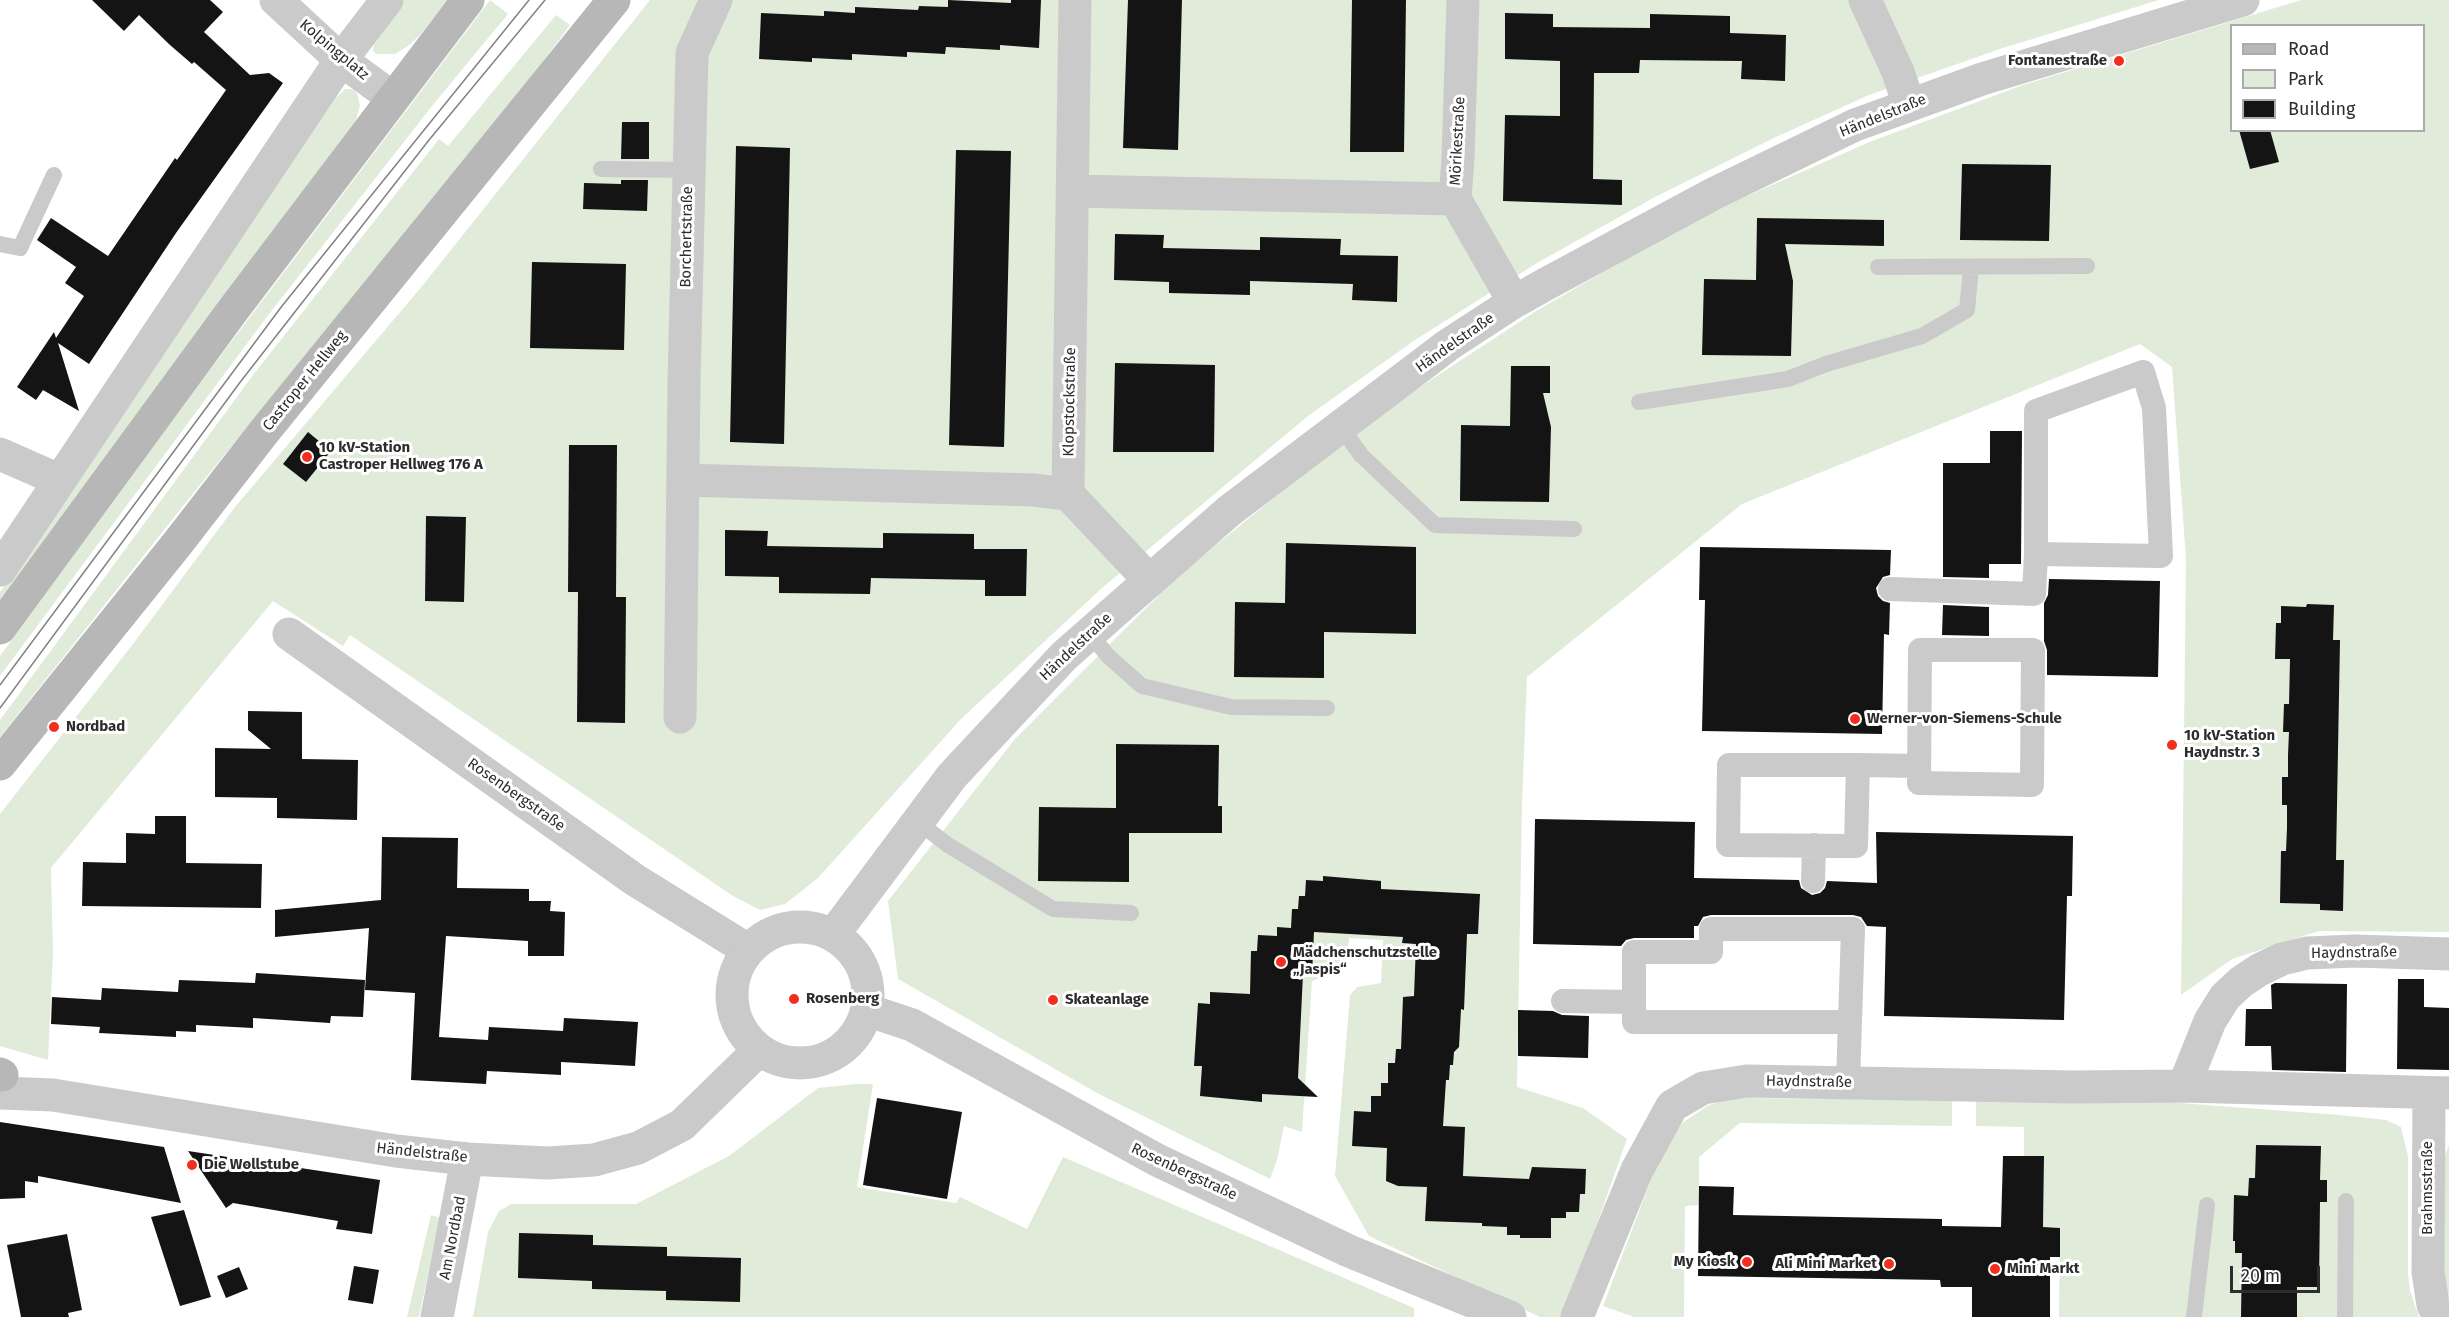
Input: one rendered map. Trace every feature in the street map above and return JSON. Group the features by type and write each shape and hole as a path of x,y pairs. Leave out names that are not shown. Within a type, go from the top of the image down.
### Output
{"main road":[{"path":"0,628 226,319 468,0"},
{"name":"Castroper Hellweg","path":"0,764 263,433 614,0"}],"street":[{"name":"Kolpingplatz","path":"276,0 341,60 393,98"},
{"path":"0,570 341,60 387,0"},
{"name":"Borchertstraße","path":"680,717 688,170 692,53 716,0"},
{"name":"Klopstockstraße","path":"1068,494 1075,0"},
{"name":"Mörikestraße","path":"1463,0 1455,199 1514,302"},
{"path":"1865,0 1898,72 1910,105"},
{"name":"Händelstraße","path":"833,935 952,776 1064,656 1229,511 1448,345 1514,302 1713,194 1855,125 2034,62 2243,0"},
{"path":"1072,191 1455,199"},
{"path":"1890,589 2034,594 2036,411 2143,372 2154,408 2161,556 2036,554"},
{"path":"0,454 59,480"},
{"path":"683,480 830,494 1033,490 1068,494 1150,580"},
{"name":"Rosenbergstraße","path":"289,634 635,880 748,950"},
{"path":"1920,650 2033,650 2032,785 1919,783 1919,766 1920,650"},
{"path":"1858,765 1856,846 1728,845 1729,765 1858,765 1919,766"},
{"path":"1813,881 1814,845"},
{"path":"788,927 811,927 833,935 850,949 862,967 868,988 867,1010 858,1032 841,1050 820,1061 788,1063 758,1051 740,1030 731,1003 734,974 748,950 766,935 788,927"},
{"path":"1848,1082 1853,929 1711,928 1711,952 1634,952 1634,1022 1849,1022"},
{"name":"Haydnstraße","path":"2184,1086 2210,1021 2225,997 2259,970 2282,959 2307,953 2449,954"},
{"path":"1563,1001 1634,1002"},
{"name":"Rosenbergstraße","path":"867,1010 912,1025 1149,1156 1349,1251 1510,1317"},
{"name":"Händelstraße","path":"0,1079 53,1095 327,1141 467,1159 548,1163 594,1160 638,1148 682,1125 758,1051"},
{"name":"Haydnstraße","path":"1577,1317 1638,1170 1672,1106 1703,1088 1747,1081 2073,1087 2184,1086 2439,1093"},
{"name":"Brahmsstraße","path":"2439,1093 2428,1272 2433,1305 2439,1317"},
{"name":"Am Nordbad","path":"437,1317 467,1159"}],"lane":[{"path":"601,169 688,170"},
{"path":"0,244 20,248 54,175"},
{"path":"1878,267 2087,266"},
{"path":"1639,402 1788,379 1826,364 1922,336 1967,310 1971,268"},
{"path":"1341,427 1361,455 1435,525 1574,529"},
{"path":"1089,633 1109,657 1142,686 1231,707 1327,708"},
{"path":"919,823 948,845 1053,909 1131,913"},
{"path":"2345,1317 2346,1201"},
{"path":"2194,1317 2207,1205"}],"green space":[{"path":"404,0 448,0 420,35 408,46 395,54 376,54 373,50 374,44"},
{"path":"490,0 508,14 432,106 266,318 0,676 0,656 181,408"},
{"path":"650,0 2159,0 2000,49 1869,95 1776,137 1655,197 1537,263 1415,340 1308,416 1102,588 961,719 818,878 785,904 760,910 733,896 350,635 343,646 273,601 51,868 53,954 48,1060 0,1046 0,814 133,644 235,507 423,285"},
{"path":"2301,0 2449,0 2449,932 2319,931 2232,959 2181,995 2186,559 2172,367 2140,344 1742,504 1527,677 1522,806 1517,1087 1583,1108 1627,1139 1564,1317 1540,1317 1369,1236 1335,1176 1350,995 1357,987 1381,983 1383,940 1349,938 1347,967 1312,981 1302,1132 1284,1126 1277,1160 1270,1179 1097,1093 898,979 888,901 1015,739 1177,577 1368,421 1536,311 1699,217 1872,141 2023,85"},
{"path":"556,15 570,25 539,67 191,496 0,737 0,720 253,375 439,139 448,146"},
{"path":"345,89 352,89 357,93 360,106 356,120 0,602 0,592 335,99"},
{"path":"873,1084 857,1187 956,1203 960,1197 1027,1229 1063,1157 1414,1308 1414,1317 473,1317 488,1232 499,1211 511,1204 636,1204 729,1156 818,1088"},
{"path":"1732,1098 1952,1100 1952,1126 1740,1123 1699,1157 1699,1205 1685,1206 1684,1317 1634,1317 1603,1306 1662,1151 1682,1123 1709,1105"},
{"path":"1976,1098 2166,1102 2340,1115 2386,1120 2401,1127 2408,1156 2408,1273 2410,1291 2419,1317 2059,1317 2060,1228 2043,1227 2044,1156 2024,1156 2024,1127 1976,1126"},
{"path":"2449,1145 2449,1299 2441,1257 2445,1155"},
{"path":"431,1215 440,1218 419,1317 407,1317"}],"building":[{"path":"92,0 210,0 223,12 204,32 250,75 269,73 283,83 176,233 89,364 58,343 79,411 43,390 36,400 17,387 54,332 56,338 84,296 65,283 76,267 37,240 51,218 108,256 175,158 177,160 226,90 194,62 192,64 139,15 124,31"},
{"path":"948,0 1011,3 1011,0 1041,0 1039,48 1000,45 1000,50 946,47 945,54 907,52 907,57 852,54 852,60 812,58 812,62 759,59 761,13 824,16 824,11 855,13 855,7 918,10 919,6 948,7"},
{"path":"1128,0 1182,0 1178,150 1123,148"},
{"path":"1352,0 1406,0 1404,152 1350,152"},
{"path":"1505,13 1553,14 1553,27 1650,28 1650,14 1730,16 1730,33 1786,35 1785,81 1741,79 1742,61 1640,60 1639,73 1594,73 1593,179 1622,180 1622,205 1503,201 1505,115 1560,116 1560,61 1505,59"},
{"path":"622,122 649,122 649,159 621,159"},
{"path":"2240,132 2271,132 2279,162 2250,169"},
{"path":"736,146 790,148 784,444 730,442"},
{"path":"956,150 1011,151 1004,447 949,445"},
{"path":"1962,164 2051,165 2049,241 1960,240"},
{"path":"621,180 648,180 647,211 583,209 584,183 621,184"},
{"path":"1757,218 1884,220 1884,246 1785,244 1793,281 1791,356 1702,355 1704,279 1756,280"},
{"path":"1115,234 1164,235 1163,248 1260,250 1260,237 1341,239 1340,255 1398,256 1397,302 1352,300 1353,284 1250,281 1250,295 1169,293 1169,282 1114,280"},
{"path":"532,262 626,264 624,350 530,348"},
{"path":"1115,363 1215,365 1214,452 1113,452"},
{"path":"1511,366 1550,366 1550,393 1543,393 1551,427 1549,502 1460,501 1461,425 1510,426"},
{"path":"1990,431 2022,431 2021,564 1989,564 1989,578 1943,577 1943,463 1990,463"},
{"name":"10 kV-Station Castroper Hellweg 176 A","path":"308,432 331,451 306,482 283,464"},
{"path":"569,445 617,445 616,597 626,597 625,723 577,722 578,592 568,592"},
{"path":"426,516 466,517 464,602 425,601"},
{"path":"725,530 768,531 767,546 883,548 883,533 974,534 974,549 1027,549 1026,596 985,596 985,580 871,578 870,594 779,593 779,577 725,576"},
{"path":"1286,543 1416,547 1416,634 1324,632 1324,678 1234,677 1235,602 1285,603"},
{"path":"1700,547 1891,550 1890,575 1883,577 1876,588 1878,596 1890,603 1889,635 1884,634 1882,734 1702,731 1705,600 1699,600"},
{"path":"2049,579 2160,581 2158,677 2047,675 2044,603 2048,595"},
{"path":"2307,604 2334,605 2333,640 2340,640 2336,860 2344,860 2343,911 2320,910 2320,904 2280,903 2281,851 2286,851 2287,828 2287,805 2282,805 2282,777 2288,777 2289,732 2283,732 2284,704 2289,704 2290,659 2275,659 2276,623 2281,623 2281,606 2306,607"},
{"path":"1943,605 1989,607 1989,636 1942,635"},
{"path":"248,711 302,712 302,759 358,760 357,820 277,818 277,798 215,797 215,748 271,749 248,730"},
{"path":"1116,744 1219,745 1218,806 1222,806 1222,833 1129,833 1129,882 1038,881 1039,807 1116,808"},
{"path":"155,816 186,816 186,863 262,864 261,908 82,906 83,862 126,863 126,833 155,834"},
{"path":"1535,819 1695,822 1694,878 1799,880 1801,888 1812,895 1820,893 1827,881 1877,883 1876,832 2073,836 2072,896 2067,896 2064,1020 1884,1016 1886,927 1867,926 1861,917 1853,915 1711,915 1703,917 1698,926 1694,926 1694,938 1634,938 1626,940 1621,946 1533,944"},
{"path":"382,837 458,838 457,888 529,889 529,901 551,901 550,911 565,912 564,956 528,956 528,941 446,936 439,1037 488,1040 489,1027 563,1031 564,1018 638,1022 635,1066 561,1062 561,1075 487,1071 486,1084 411,1080 415,993 365,990 369,928 275,937 275,910 381,900"},
{"path":"1323,876 1381,881 1381,889 1480,894 1478,934 1467,934 1464,1010 1461,1009 1459,1047 1454,1052 1449,1080 1446,1080 1443,1126 1465,1127 1463,1176 1529,1179 1532,1167 1586,1169 1585,1194 1580,1194 1579,1212 1566,1212 1566,1218 1551,1218 1551,1238 1520,1238 1520,1235 1507,1235 1507,1227 1482,1226 1482,1223 1425,1221 1427,1187 1398,1186 1386,1181 1387,1148 1352,1146 1354,1111 1371,1112 1371,1096 1381,1096 1381,1083 1388,1083 1388,1063 1395,1063 1396,1049 1401,1049 1403,997 1414,996 1416,944 1402,943 1403,937 1314,932 1312,974 1303,974 1298,1078 1318,1097 1262,1094 1262,1102 1200,1096 1202,1066 1194,1066 1198,1003 1210,1004 1210,992 1250,994 1251,951 1257,951 1258,935 1277,936 1277,927 1291,928 1292,909 1298,909 1299,896 1305,896 1306,880 1323,881"},
{"path":"256,973 365,980 363,1017 331,1016 330,1023 253,1018 253,1028 196,1025 196,1032 176,1031 176,1037 99,1033 100,1027 51,1024 52,997 101,1000 102,988 178,992 179,980 255,983"},
{"path":"2398,979 2424,979 2424,1007 2449,1008 2449,1070 2397,1069"},
{"path":"2275,983 2347,984 2346,1072 2272,1070 2271,1046 2245,1046 2246,1009 2272,1009 2271,985"},
{"path":"1518,1010 1553,1011 1562,1015 1589,1016 1588,1058 1518,1056"},
{"path":"877,1098 962,1112 947,1199 863,1185"},
{"path":"0,1122 164,1147 181,1203 38,1176 38,1183 25,1181 25,1198 0,1199"},
{"path":"2256,1145 2321,1146 2320,1180 2327,1180 2327,1202 2320,1202 2319,1287 2297,1287 2297,1317 2241,1317 2242,1253 2235,1253 2235,1241 2233,1241 2234,1195 2248,1196 2249,1178 2255,1178"},
{"path":"188,1151 380,1180 372,1234 336,1229 338,1221 233,1203 226,1208"},
{"path":"2003,1156 2044,1156 2043,1227 2060,1228 2060,1257 2050,1257 2050,1317 1972,1317 1972,1287 1941,1287 1940,1280 1698,1276 1699,1186 1734,1187 1733,1215 1942,1219 1942,1226 2001,1227"},
{"path":"184,1210 211,1297 180,1306 151,1217"},
{"path":"519,1233 593,1235 593,1245 667,1247 667,1256 741,1258 740,1302 666,1300 666,1291 592,1289 592,1281 518,1278"},
{"path":"67,1234 82,1310 68,1313 69,1317 21,1317 7,1245"},
{"path":"354,1266 379,1270 373,1304 348,1300"},
{"path":"239,1267 248,1289 226,1298 217,1276"}],"tram line":[{"path":"0,685 282,306 529,0"},
{"path":"0,708 241,381 429,140 545,0"}],"place":[{"name":"Fontanestraße","path":"2119,61"},
{"name":"10 kV-Station Castroper Hellweg 176 A","path":"307,457"},
{"name":"Werner-von-Siemens-Schule","path":"1855,719"},
{"name":"Nordbad","path":"54,727"},
{"name":"10 kV-Station Haydnstr. 3","path":"2172,745"},
{"name":"Mädchenschutzstelle „Jaspis“","path":"1281,962"},
{"name":"Rosenberg","path":"794,999"},
{"name":"Skateanlage","path":"1053,1000"},
{"name":"Die Wollstube","path":"192,1165"},
{"name":"My Kiosk","path":"1747,1262"},
{"name":"Ali Mini Market","path":"1889,1264"},
{"name":"Mini Markt","path":"1995,1269"}]}
